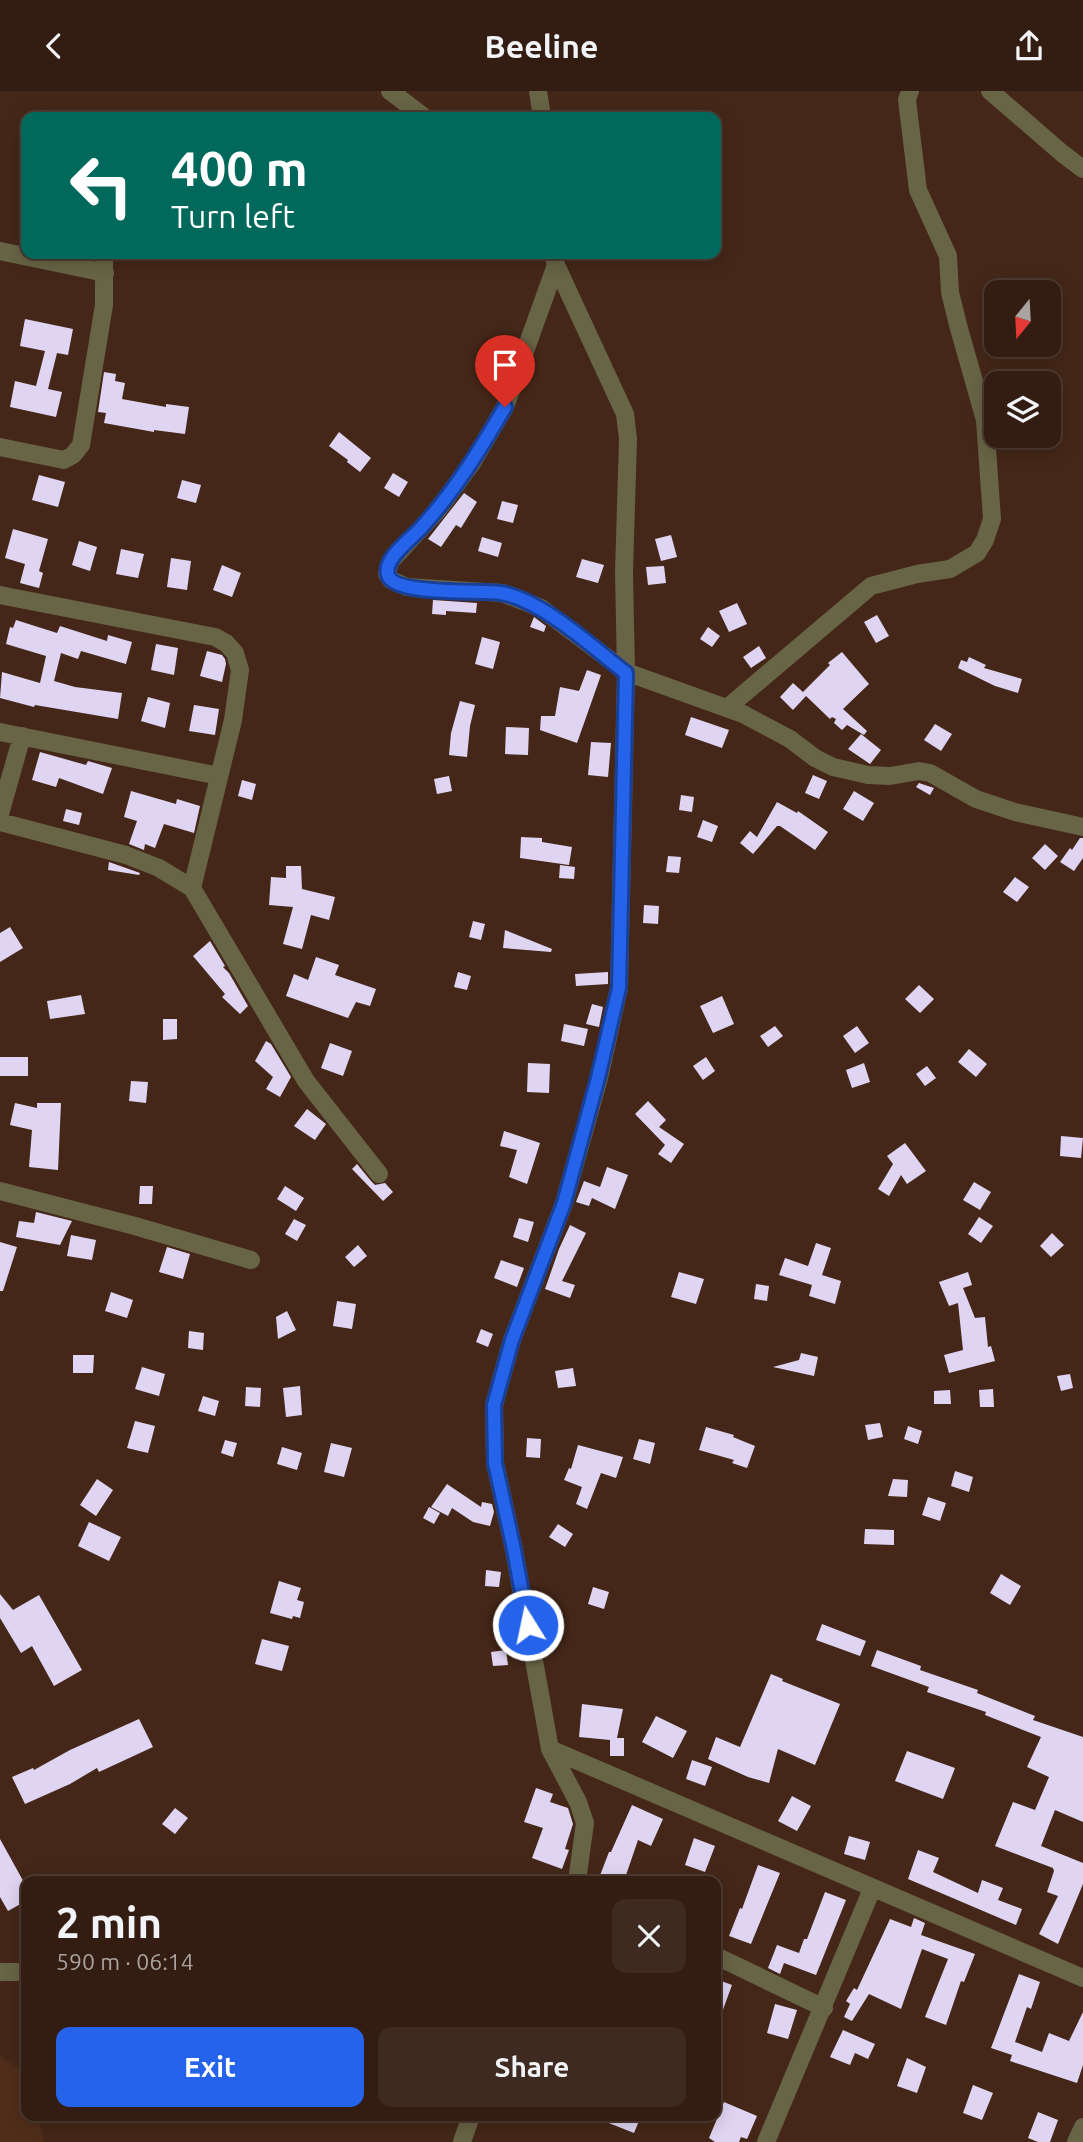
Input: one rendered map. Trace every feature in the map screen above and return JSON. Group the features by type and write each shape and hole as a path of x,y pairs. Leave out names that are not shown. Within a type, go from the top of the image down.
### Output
{"street":[{"path":"390,91 417,112"},
{"path":"538,91 541,112"},
{"path":"727,708 871,586 950,569 976,553 985,540 992,519 985,420 950,292 948,256 918,190 907,100 910,91"},
{"path":"990,91 1083,169"},
{"path":"0,251 21,255"},
{"path":"38,259 105,273"},
{"path":"0,447 64,460 73,455 81,445 104,305 104,259"},
{"path":"554,260 505,407 472,463 437,511 390,562 387,574 391,580 407,587 502,593 541,608 626,673 727,708 790,739 815,758 833,767 868,775 890,776 919,771 930,773 976,799 1016,812 1083,827"},
{"path":"554,260 625,414 628,439 619,988 564,1203 512,1340 494,1405 495,1463 514,1550 550,1749 578,1802 585,1823 578,1876"},
{"path":"0,595 215,637 226,643 235,653 240,670 233,720 192,888"},
{"path":"0,732 219,775"},
{"path":"0,814 22,736"},
{"path":"0,822 126,855 159,868 192,888 306,1081 379,1174"},
{"path":"0,1191 251,1259"},
{"path":"550,1749 1083,1978"},
{"path":"765,2142 824,2008 872,1889"},
{"path":"721,1958 824,2008"},
{"path":"2,1968 21,1971"},
{"path":"462,2142 469,2121"},
{"path":"1076,2142 1083,2127"}],"shaded area":[{"path":"0,2056 21,2070 21,2121 39,2121 44,2142 0,2142"}],"building":[{"path":"25,319 73,329 68,355 57,353 48,389 62,392 56,417 10,407 15,381 36,386 45,351 20,346"},
{"path":"104,372 116,374 115,381 125,383 122,399 166,407 166,404 189,407 185,434 154,432 104,423 106,413 98,412"},
{"path":"339,432 371,458 360,472 329,446"},
{"path":"393,473 408,482 399,497 384,488"},
{"path":"39,475 65,482 58,507 32,500"},
{"path":"182,480 201,485 196,503 177,498"},
{"path":"464,493 477,502 461,528 456,525 441,547 428,539"},
{"path":"502,501 518,505 513,523 497,519"},
{"path":"13,529 48,539 39,571 43,573 39,588 20,583 25,564 5,558"},
{"path":"671,535 677,557 661,561 655,539"},
{"path":"482,537 502,543 498,557 478,551"},
{"path":"79,541 97,547 90,571 72,565"},
{"path":"121,549 144,554 138,578 116,574"},
{"path":"171,558 191,561 187,590 167,587"},
{"path":"582,559 604,565 598,583 576,577"},
{"path":"222,565 241,573 232,597 213,590"},
{"path":"664,566 666,583 648,585 646,567"},
{"path":"433,600 477,603 476,613 446,611 446,615 432,614"},
{"path":"737,603 747,624 729,632 719,611"},
{"path":"877,615 889,636 876,643 864,622"},
{"path":"534,617 546,626 544,632 530,627"},
{"path":"16,620 57,633 60,626 107,641 108,635 132,642 126,664 81,651 78,659 61,653 54,681 75,687 122,693 118,719 35,705 34,707 0,698 2,672 40,683 46,656 6,644 10,627 13,628"},
{"path":"708,627 720,636 712,647 700,639"},
{"path":"482,637 500,642 493,669 475,664"},
{"path":"156,644 178,648 174,675 151,670"},
{"path":"759,646 766,658 751,668 743,657"},
{"path":"207,651 222,655 225,659 222,682 200,676"},
{"path":"842,652 869,684 843,709 867,731 864,735 847,725 842,730 834,723 836,719 830,719 806,696 793,710 780,697 793,683 803,692 830,665 828,663"},
{"path":"969,657 986,665 984,668 1022,679 1018,693 995,686 958,668 961,660 967,662"},
{"path":"587,670 601,675 577,743 540,730 541,716 555,716 560,687 579,691"},
{"path":"148,697 170,703 165,728 141,721"},
{"path":"460,701 475,705 467,757 449,755 451,733"},
{"path":"194,705 219,709 215,735 189,731"},
{"path":"691,717 729,730 722,748 685,735"},
{"path":"935,724 952,734 941,751 924,740"},
{"path":"506,727 529,728 528,755 505,754"},
{"path":"861,734 881,750 870,764 848,749"},
{"path":"591,742 611,743 608,777 588,775"},
{"path":"40,752 86,765 88,761 112,768 103,794 59,778 56,787 32,780"},
{"path":"813,775 827,781 819,799 805,793"},
{"path":"449,776 452,791 437,794 434,779"},
{"path":"242,780 256,784 252,800 238,796"},
{"path":"919,783 934,788 930,795 916,787"},
{"path":"131,791 176,804 177,799 200,806 194,833 164,824 155,848 145,844 144,850 129,844 137,821 124,817"},
{"path":"854,791 874,803 863,821 843,809"},
{"path":"681,795 694,797 692,812 679,810"},
{"path":"777,802 797,813 798,811 828,832 815,850 780,826 777,826 753,854 740,843 750,831 757,837"},
{"path":"66,809 82,813 79,825 63,821"},
{"path":"703,820 718,826 712,842 697,837"},
{"path":"521,837 542,838 542,842 572,847 569,865 520,858"},
{"path":"1080,838 1083,838 1083,858 1074,871 1060,862"},
{"path":"1045,844 1058,856 1045,870 1032,858"},
{"path":"668,856 681,857 679,873 666,872"},
{"path":"109,862 140,873 108,870"},
{"path":"560,865 575,867 574,879 559,878"},
{"path":"286,866 301,866 302,889 335,897 329,920 311,915 302,949 283,944 293,907 269,905 271,877 286,878"},
{"path":"1015,877 1029,887 1017,902 1003,892"},
{"path":"644,905 659,906 658,924 643,923"},
{"path":"473,921 485,924 481,940 469,937"},
{"path":"10,927 23,948 0,962 0,933"},
{"path":"505,930 552,949 551,952 503,948"},
{"path":"210,941 248,1006 240,1014 222,997 225,994 193,956"},
{"path":"316,957 339,965 335,975 376,989 370,1006 356,1002 348,1018 286,996 294,974 308,980"},
{"path":"458,972 471,976 467,990 454,987"},
{"path":"608,972 608,984 576,986 575,974"},
{"path":"919,985 934,999 920,1013 905,999"},
{"path":"81,995 85,1014 50,1019 47,1001"},
{"path":"722,996 734,1024 713,1033 700,1006"},
{"path":"592,1004 603,1007 599,1027 586,1024"},
{"path":"163,1019 177,1019 177,1039 163,1040"},
{"path":"564,1024 588,1029 584,1046 561,1041"},
{"path":"775,1026 783,1036 768,1047 760,1036"},
{"path":"857,1026 869,1043 855,1053 843,1036"},
{"path":"266,1041 271,1044 291,1077 280,1097 266,1089 273,1077 255,1061"},
{"path":"330,1043 352,1051 343,1076 321,1068"},
{"path":"969,1049 987,1064 976,1077 958,1062"},
{"path":"0,1057 28,1057 28,1076 0,1076"},
{"path":"706,1057 715,1071 703,1080 693,1066"},
{"path":"528,1063 550,1064 549,1093 527,1092"},
{"path":"864,1063 870,1082 852,1088 846,1070"},
{"path":"927,1066 936,1078 925,1086 916,1074"},
{"path":"131,1081 148,1082 146,1103 129,1101"},
{"path":"648,1101 666,1120 659,1127 684,1144 671,1163 658,1154 665,1145 635,1114"},
{"path":"15,1103 37,1108 37,1103 61,1103 58,1170 29,1167 32,1130 10,1125"},
{"path":"307,1109 326,1124 315,1140 294,1126"},
{"path":"504,1131 540,1143 527,1184 509,1177 517,1150 500,1146"},
{"path":"1061,1136 1083,1138 1081,1158 1060,1156"},
{"path":"905,1143 926,1171 907,1184 901,1175 889,1196 878,1189 893,1164 887,1156"},
{"path":"357,1164 375,1185 385,1183 393,1192 383,1201 352,1169"},
{"path":"607,1167 628,1175 615,1209 592,1198 589,1206 576,1202 584,1181 600,1187"},
{"path":"974,1182 991,1192 980,1210 963,1200"},
{"path":"140,1186 153,1186 152,1204 139,1204"},
{"path":"285,1186 304,1198 296,1211 277,1199"},
{"path":"36,1212 72,1221 60,1245 16,1237 19,1221 34,1223"},
{"path":"979,1217 993,1226 981,1243 968,1234"},
{"path":"519,1218 534,1222 528,1242 513,1237"},
{"path":"294,1219 306,1225 297,1241 285,1234"},
{"path":"570,1225 586,1233 562,1281 575,1285 570,1298 545,1289"},
{"path":"1052,1233 1064,1245 1051,1257 1040,1246"},
{"path":"71,1235 96,1240 92,1260 67,1256"},
{"path":"0,1242 17,1247 3,1291 0,1291"},
{"path":"816,1243 831,1248 822,1275 841,1281 835,1304 809,1296 812,1285 779,1275 785,1258 808,1266"},
{"path":"358,1245 367,1256 354,1267 345,1257"},
{"path":"167,1247 190,1254 183,1279 159,1272"},
{"path":"501,1260 524,1268 517,1287 494,1278"},
{"path":"679,1272 704,1279 696,1304 671,1297"},
{"path":"968,1272 972,1285 963,1288 975,1318 985,1317 988,1347 991,1346 995,1361 949,1373 944,1355 963,1350 958,1303 949,1306 939,1282"},
{"path":"756,1284 769,1286 767,1301 754,1299"},
{"path":"111,1292 133,1300 127,1318 105,1311"},
{"path":"337,1301 356,1304 352,1329 333,1326"},
{"path":"287,1311 296,1330 278,1339 276,1317"},
{"path":"481,1329 493,1334 488,1347 476,1342"},
{"path":"189,1331 204,1333 203,1350 188,1348"},
{"path":"801,1353 818,1357 814,1376 773,1367 799,1360"},
{"path":"73,1355 94,1355 93,1373 73,1373"},
{"path":"142,1367 165,1374 159,1396 135,1389"},
{"path":"573,1368 576,1386 558,1388 555,1371"},
{"path":"1070,1374 1073,1388 1061,1391 1057,1376"},
{"path":"300,1386 302,1415 286,1417 283,1388"},
{"path":"246,1387 261,1388 260,1407 245,1406"},
{"path":"993,1389 994,1407 980,1407 979,1390"},
{"path":"950,1390 951,1404 934,1404 934,1391"},
{"path":"203,1396 219,1401 215,1416 198,1411"},
{"path":"135,1421 155,1426 148,1453 127,1448"},
{"path":"880,1423 883,1437 868,1440 865,1425"},
{"path":"908,1426 922,1431 918,1444 904,1439"},
{"path":"706,1427 734,1435 733,1437 755,1446 747,1468 732,1463 734,1460 699,1450"},
{"path":"527,1438 541,1439 540,1458 526,1457"},
{"path":"639,1439 655,1443 650,1464 633,1459"},
{"path":"225,1440 237,1443 233,1457 221,1453"},
{"path":"331,1443 352,1448 344,1477 324,1472"},
{"path":"578,1445 623,1457 616,1478 601,1473 587,1509 576,1504 582,1487 564,1480 569,1468 571,1469"},
{"path":"282,1447 302,1453 297,1470 277,1464"},
{"path":"955,1471 973,1477 969,1492 951,1486"},
{"path":"97,1479 113,1490 96,1516 80,1505"},
{"path":"893,1479 908,1480 907,1497 888,1496"},
{"path":"447,1484 481,1507 482,1502 492,1504 494,1512 490,1526 473,1522 452,1508 448,1516 431,1507"},
{"path":"928,1497 946,1503 940,1521 922,1515"},
{"path":"429,1507 440,1513 434,1524 423,1518"},
{"path":"89,1522 121,1537 109,1561 78,1546"},
{"path":"558,1524 573,1534 565,1547 549,1537"},
{"path":"865,1529 894,1530 894,1545 864,1544"},
{"path":"486,1570 501,1572 499,1587 485,1586"},
{"path":"1001,1574 1021,1586 1010,1605 990,1593"},
{"path":"279,1581 301,1588 297,1600 304,1602 300,1618 293,1616 292,1619 270,1613"},
{"path":"593,1587 609,1592 604,1609 588,1604"},
{"path":"0,1594 13,1610 39,1595 82,1670 54,1686 32,1646 21,1653 0,1618"},
{"path":"822,1624 866,1641 860,1656 816,1640"},
{"path":"262,1639 289,1646 282,1671 255,1664"},
{"path":"506,1650 508,1665 493,1666 491,1652"},
{"path":"877,1650 921,1666 920,1670 978,1690 977,1693 1035,1716 1033,1720 1083,1737 1083,1822 1055,1810 1041,1846 1083,1863 1083,1884 1058,1944 1039,1934 1058,1896 1047,1892 1053,1868 995,1846 1013,1802 1035,1810 1049,1777 1027,1767 1041,1737 985,1715 986,1712 927,1692 929,1687 871,1666"},
{"path":"771,1674 840,1704 815,1765 778,1749 769,1783 748,1777 708,1759 716,1737 740,1747"},
{"path":"582,1704 623,1709 617,1738 624,1738 624,1756 610,1756 610,1740 579,1737"},
{"path":"656,1716 687,1731 673,1758 642,1742"},
{"path":"139,1719 153,1747 99,1772 97,1768 70,1784 25,1804 12,1777 33,1768 34,1770 70,1750"},
{"path":"907,1751 955,1768 943,1799 895,1781"},
{"path":"692,1760 712,1767 705,1786 686,1779"},
{"path":"536,1788 553,1794 550,1802 568,1808 573,1824 565,1849 569,1850 562,1869 532,1858 543,1828 524,1822"},
{"path":"792,1796 811,1806 797,1831 778,1821"},
{"path":"632,1805 663,1819 651,1846 638,1840 626,1876 600,1876"},
{"path":"175,1808 188,1818 175,1834 162,1824"},
{"path":"849,1836 870,1842 865,1860 844,1854"},
{"path":"694,1838 715,1846 705,1872 685,1865"},
{"path":"0,1839 21,1877 21,1904 8,1911 0,1897"},
{"path":"918,1850 939,1858 933,1872 978,1893 982,1880 1003,1888 998,1900 1022,1909 1016,1925 908,1879"},
{"path":"758,1865 780,1873 751,1944 729,1936"},
{"path":"825,1892 846,1900 816,1975 784,1963 780,1974 768,1968 777,1945 799,1953"},
{"path":"914,1918 925,1923 921,1935 975,1954 964,1982 961,1981 946,2025 925,2017 948,1959 922,1949 901,2009 869,1994 852,2021 844,2017 850,2004 846,2001 854,1988 857,1990 890,1919 911,1927"},
{"path":"1019,1974 1040,1982 1031,2009 1027,2007 1015,2042 1042,2052 1049,2033 1069,2041 1083,2012 1083,2065 1077,2083 1010,2061 1012,2055 991,2048"},
{"path":"721,1981 732,1985 721,2015"},
{"path":"775,2004 797,2010 788,2039 767,2033"},
{"path":"843,2030 875,2044 868,2059 855,2053 850,2065 830,2057"},
{"path":"907,2058 926,2067 917,2093 897,2086"},
{"path":"973,2085 993,2093 982,2120 963,2113"},
{"path":"724,2102 757,2116 747,2139 741,2137 739,2142 715,2142 709,2138 716,2121 721,2121"},
{"path":"1038,2112 1058,2120 1050,2142 1038,2142 1028,2138"},
{"path":"604,2121 639,2121 634,2133"}],"route":[{"path":"505,407 472,463 437,511 390,562 387,574 391,580 407,587 502,593 541,608 626,673 619,988 564,1203 512,1340 494,1405 495,1463 528,1625"}]}
